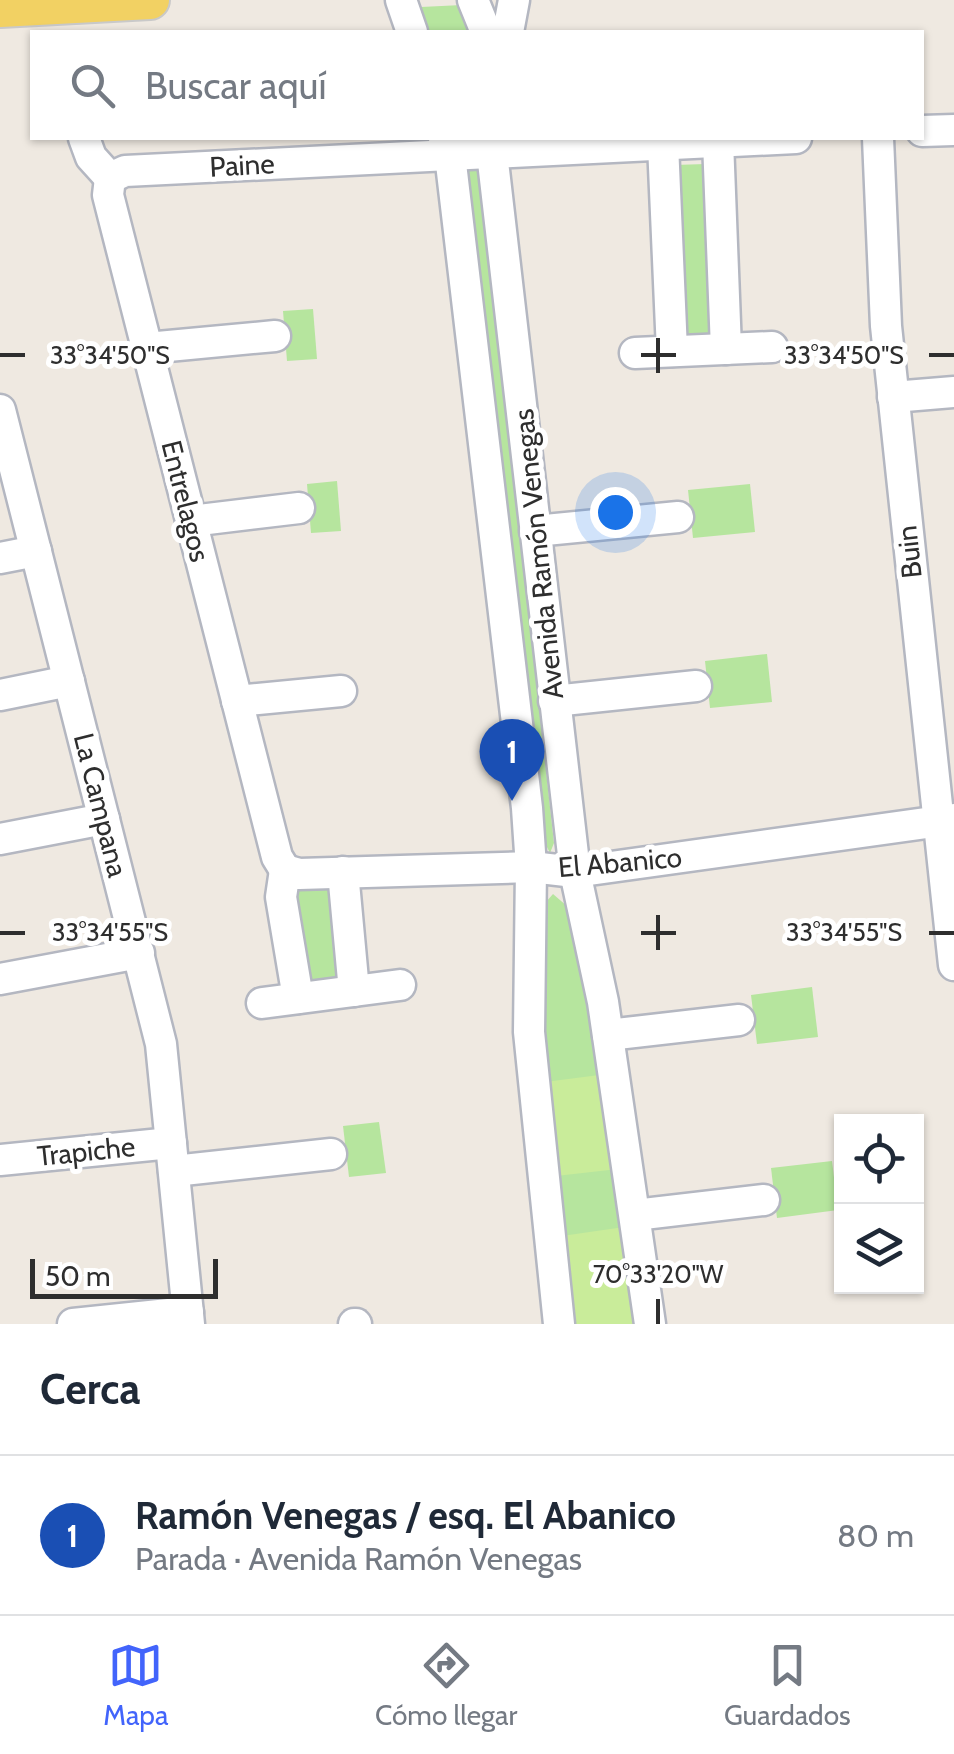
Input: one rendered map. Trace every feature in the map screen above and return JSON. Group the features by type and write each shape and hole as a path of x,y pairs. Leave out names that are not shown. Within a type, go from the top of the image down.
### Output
{"main road":[{"path":"0,8 125,1"}],"street":[{"path":"401,0 411,30"},
{"path":"473,0 485,30"},
{"path":"508,30 514,0"},
{"path":"924,132 954,130"},
{"name":"Entrelagos","path":"85,140 96,165 110,178 106,189 277,857 285,870 281,897 298,998"},
{"name":"Paine","path":"110,178 124,171 447,146 744,140"},
{"name":"Buin","path":"878,140 892,397 946,820 954,964"},
{"path":"718,141 726,349"},
{"path":"663,144 672,351"},
{"name":"Avenida Ramón Venegas","path":"493,145 574,872 608,1035 650,1324"},
{"name":"Avenida Ramón Venegas","path":"447,146 527,808 531,867 528,1032 560,1324"},
{"path":"147,348 275,336"},
{"path":"635,352 772,347"},
{"path":"892,397 954,392"},
{"name":"La Campana","path":"2,425 161,1044 188,1318"},
{"path":"191,520 299,508"},
{"path":"535,530 678,517"},
{"path":"0,558 36,551"},
{"path":"0,695 69,681"},
{"path":"554,701 696,686"},
{"path":"237,702 341,692"},
{"path":"0,839 104,819"},
{"name":"El Abanico","path":"285,870 298,874 531,867 574,872 946,820"},
{"path":"344,872 354,991"},
{"path":"0,979 138,953"},
{"path":"262,1003 400,985"},
{"path":"608,1035 739,1020"},
{"name":"Trapiche","path":"0,1160 330,1154"},
{"path":"635,1215 764,1200"},
{"path":"73,1324 188,1318"}],"green space":[{"path":"462,5 469,30 427,30 421,7"},
{"path":"456,140 484,140 480,172 554,843 550,853 544,841"},
{"path":"706,164 712,334 679,334 674,165"},
{"path":"313,309 317,359 287,361 283,311"},
{"path":"337,481 341,531 311,533 307,484"},
{"path":"750,484 755,532 693,538 688,490"},
{"path":"767,654 772,702 710,708 705,661"},
{"path":"337,888 346,982 307,985 295,891"},
{"path":"553,894 568,907 606,1051 638,1324 568,1324 538,1064 539,910"},
{"path":"812,987 818,1037 757,1044 751,995"},
{"path":"607,1074 618,1169 556,1176 545,1082"},
{"path":"379,1122 386,1173 349,1177 343,1126"},
{"path":"832,1161 834,1211 777,1218 771,1168"},
{"path":"624,1227 637,1324 574,1324 562,1236"}],"place":[{"name":"Ramón Venegas / esq. El Abanico","path":"512,801"}]}
